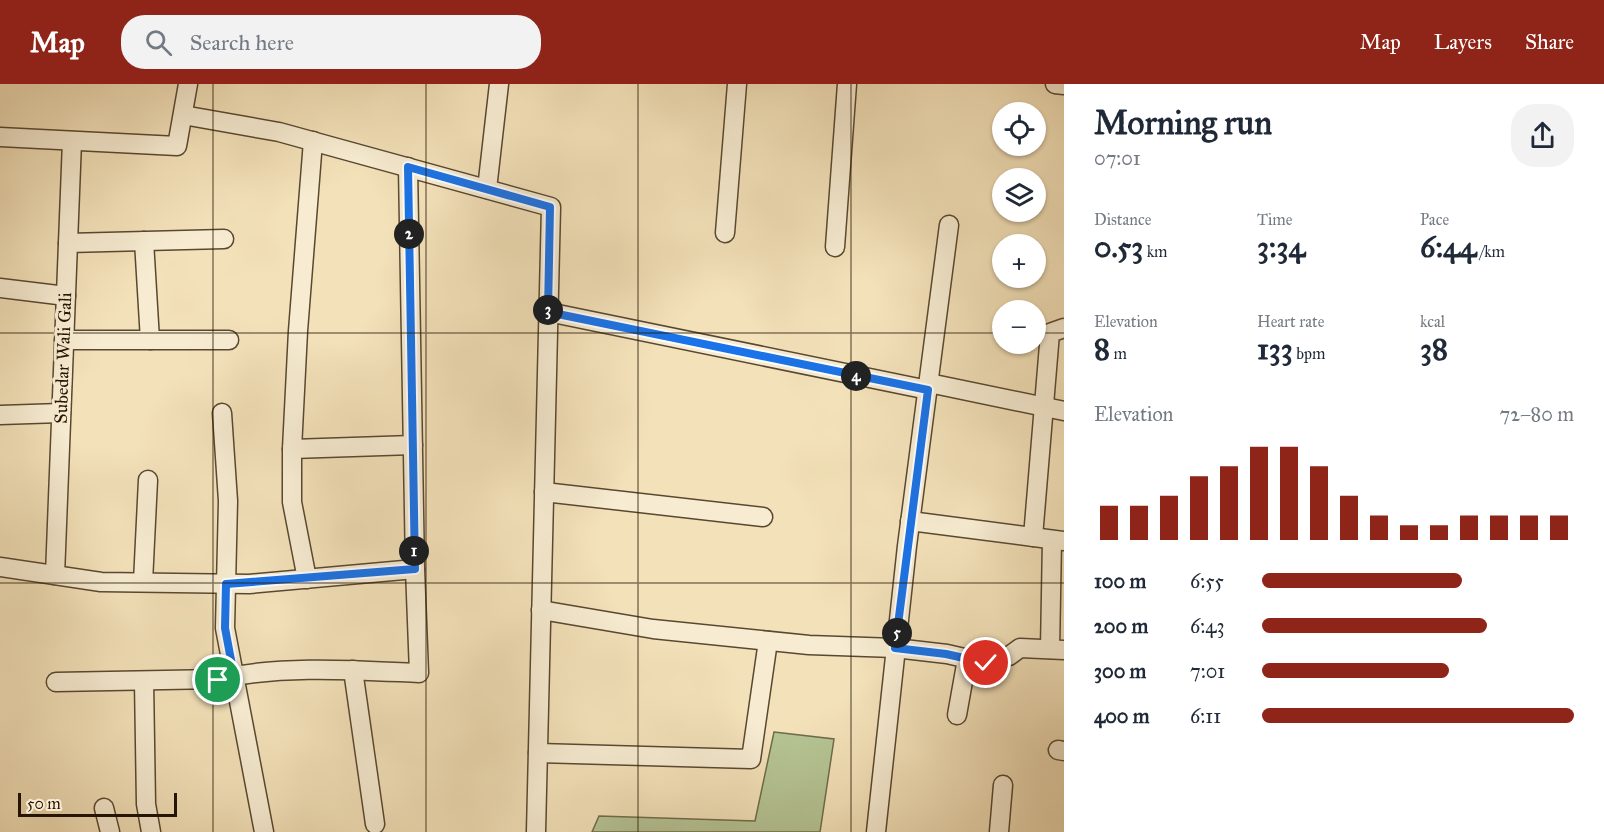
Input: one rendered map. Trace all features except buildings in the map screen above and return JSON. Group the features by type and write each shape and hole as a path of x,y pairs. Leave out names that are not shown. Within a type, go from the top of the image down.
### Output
{"street":[{"path":"0,138 177,146 188,84"},
{"path":"487,189 499,84"},
{"path":"725,233 737,84"},
{"path":"835,247 847,84"},
{"path":"1055,84 1064,85"},
{"path":"183,115 279,132 550,207 536,832"},
{"name":"Subedar Wali Gali","path":"55,575 72,141"},
{"path":"307,579 292,502 292,448 297,342 313,141"},
{"path":"56,682 218,680 234,676 329,669 419,673 408,167"},
{"path":"876,832 910,521 949,225"},
{"path":"68,243 224,239"},
{"path":"144,241 150,340"},
{"path":"0,288 66,296"},
{"path":"548,312 928,387 1064,411"},
{"path":"1033,537 1050,333 1064,328"},
{"path":"64,339 229,340"},
{"path":"0,415 61,413"},
{"path":"222,413 228,501 225,628 264,832"},
{"path":"292,448 413,445"},
{"path":"143,582 147,480"},
{"path":"544,492 763,517"},
{"path":"541,610 653,628 768,641 895,648 986,663 1009,656 1020,648 1057,650 1058,541 910,521"},
{"path":"0,567 101,582 226,584 415,569"},
{"path":"538,753 751,759 768,641"},
{"path":"957,715 967,659"},
{"path":"352,670 375,824"},
{"path":"144,681 146,804 151,832"},
{"path":"999,832 1003,784"},
{"path":"104,808 110,832"}],"green space":[{"path":"774,732 834,739 820,832 592,832 599,816 755,821"}],"route":[{"path":"218,680 234,676 225,628 226,584 249,584 415,569 408,167 550,207 548,312 928,390 895,648 946,654 986,663"}]}
